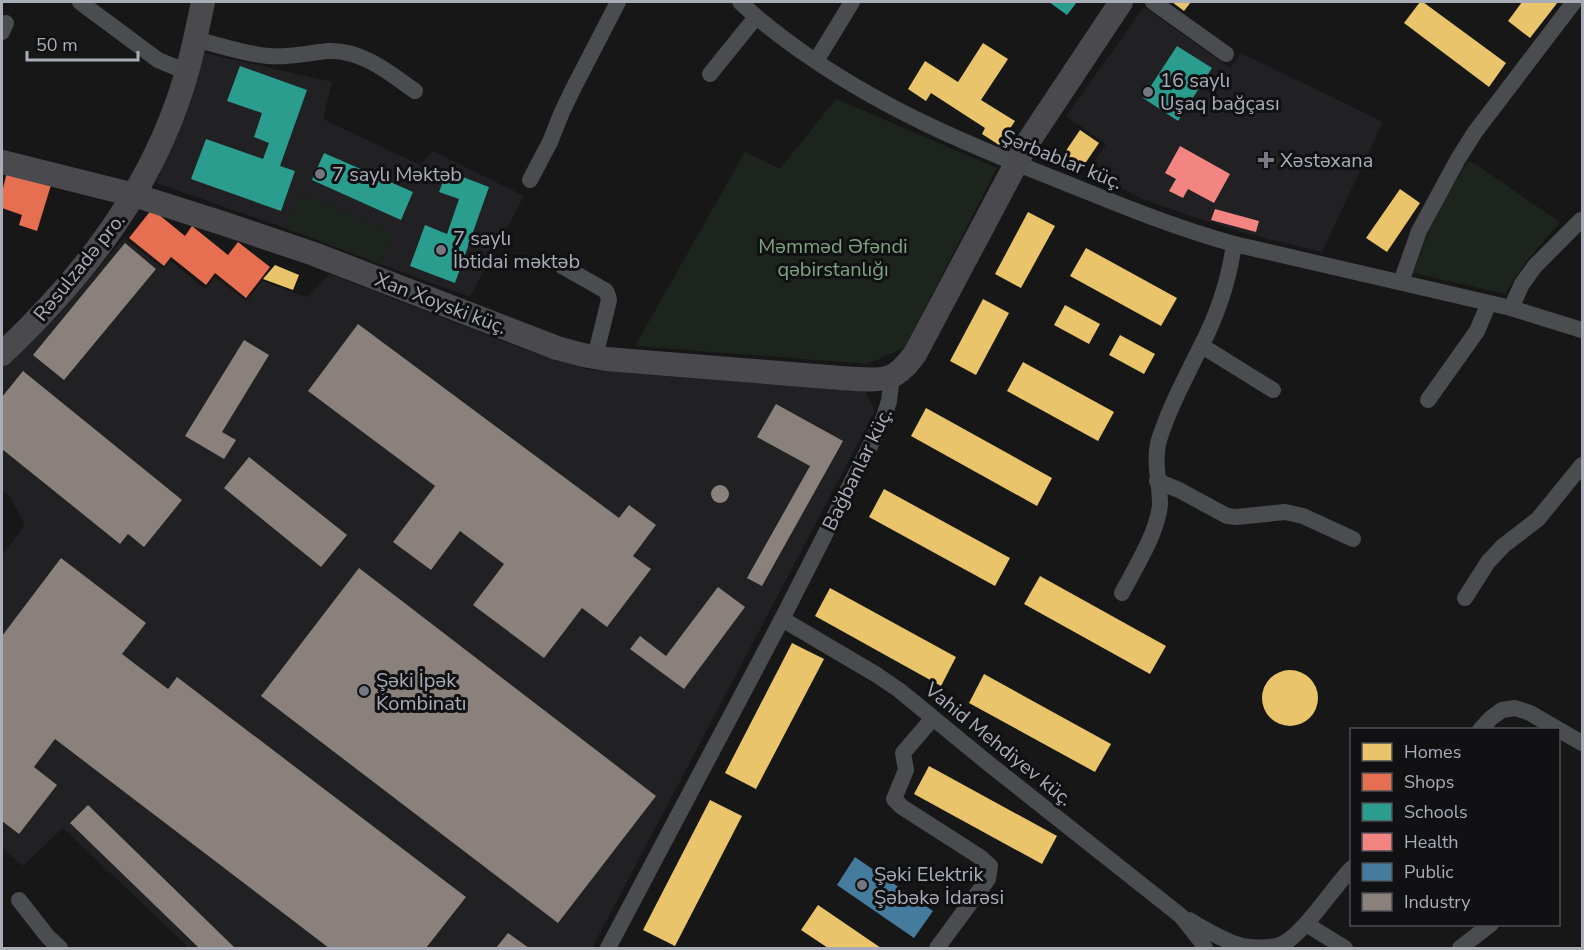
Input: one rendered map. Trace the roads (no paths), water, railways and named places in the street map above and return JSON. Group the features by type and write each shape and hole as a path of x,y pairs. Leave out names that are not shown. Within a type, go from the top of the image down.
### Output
{"street":[{"path":"80,2 158,60 187,72"},
{"name":"Rəsulzadə pro.","path":"2,354 41,316 81,271 117,223 134,195 177,104 203,2"},
{"path":"530,180 618,2"},
{"name":"Şərbablar küç.","path":"740,2 784,39 867,94 962,142 1147,216 1234,244 1511,308 1582,330"},
{"path":"816,61 852,2"},
{"path":"892,377 905,368 915,354 1037,128 1121,2"},
{"path":"1153,2 1226,54"},
{"path":"1401,282 1419,231 1458,159 1475,132 1574,2"},
{"path":"710,74 756,17"},
{"path":"195,39 265,56 281,57 331,51 352,55 379,66 415,91"},
{"name":"Xan Xoyski küç.","path":"2,162 134,195 314,254 557,348 595,357 841,378 892,377"},
{"path":"1511,308 1522,284 1535,266 1581,220"},
{"path":"1122,593 1155,527 1160,504 1156,467 1158,443 1174,400 1202,346 1226,287 1234,244"},
{"path":"562,266 606,291 608,296 609,300 595,357"},
{"path":"1428,400 1477,331 1489,303"},
{"path":"1202,346 1273,390"},
{"name":"Bağbanlar küç.","path":"615,946 883,420 890,401 892,377"},
{"path":"1465,598 1488,562 1503,546 1538,519 1582,465"},
{"path":"1158,481 1227,516 1285,512 1303,516 1353,539"},
{"name":"Vahid Mehdiyev küç.","path":"782,619 899,690 1181,916 1240,947 1280,945 1291,938 1306,924 1350,870"},
{"path":"1481,728 1502,710 1515,708 1530,713 1556,728"},
{"path":"933,718 903,753 906,770 894,799 902,807 980,857 990,866 988,879 937,948"},
{"path":"1560,730 1582,743"},
{"path":"19,900 48,937 60,948"},
{"name":"Vahid Mehdiyev küç.","path":"1181,916 1204,948"},
{"path":"1306,924 1345,948"},
{"path":"1460,948 1488,926"}],"place":[{"name":"16 saylı Uşaq bağçası","path":"1148,92"},
{"name":"Xəstəxana","path":"1266,160"},
{"name":"7 saylı Məktəb","path":"320,174"},
{"name":"7 saylı İbtidai məktəb","path":"441,250"},
{"name":"Şəki İpək Kombinatı","path":"364,691"},
{"name":"Şəki Elektrik Şəbəkə İdarəsi","path":"862,885"}],"park label":[{"name":"Məmməd Əfəndi qəbirstanlığı","path":"833,258"}]}
